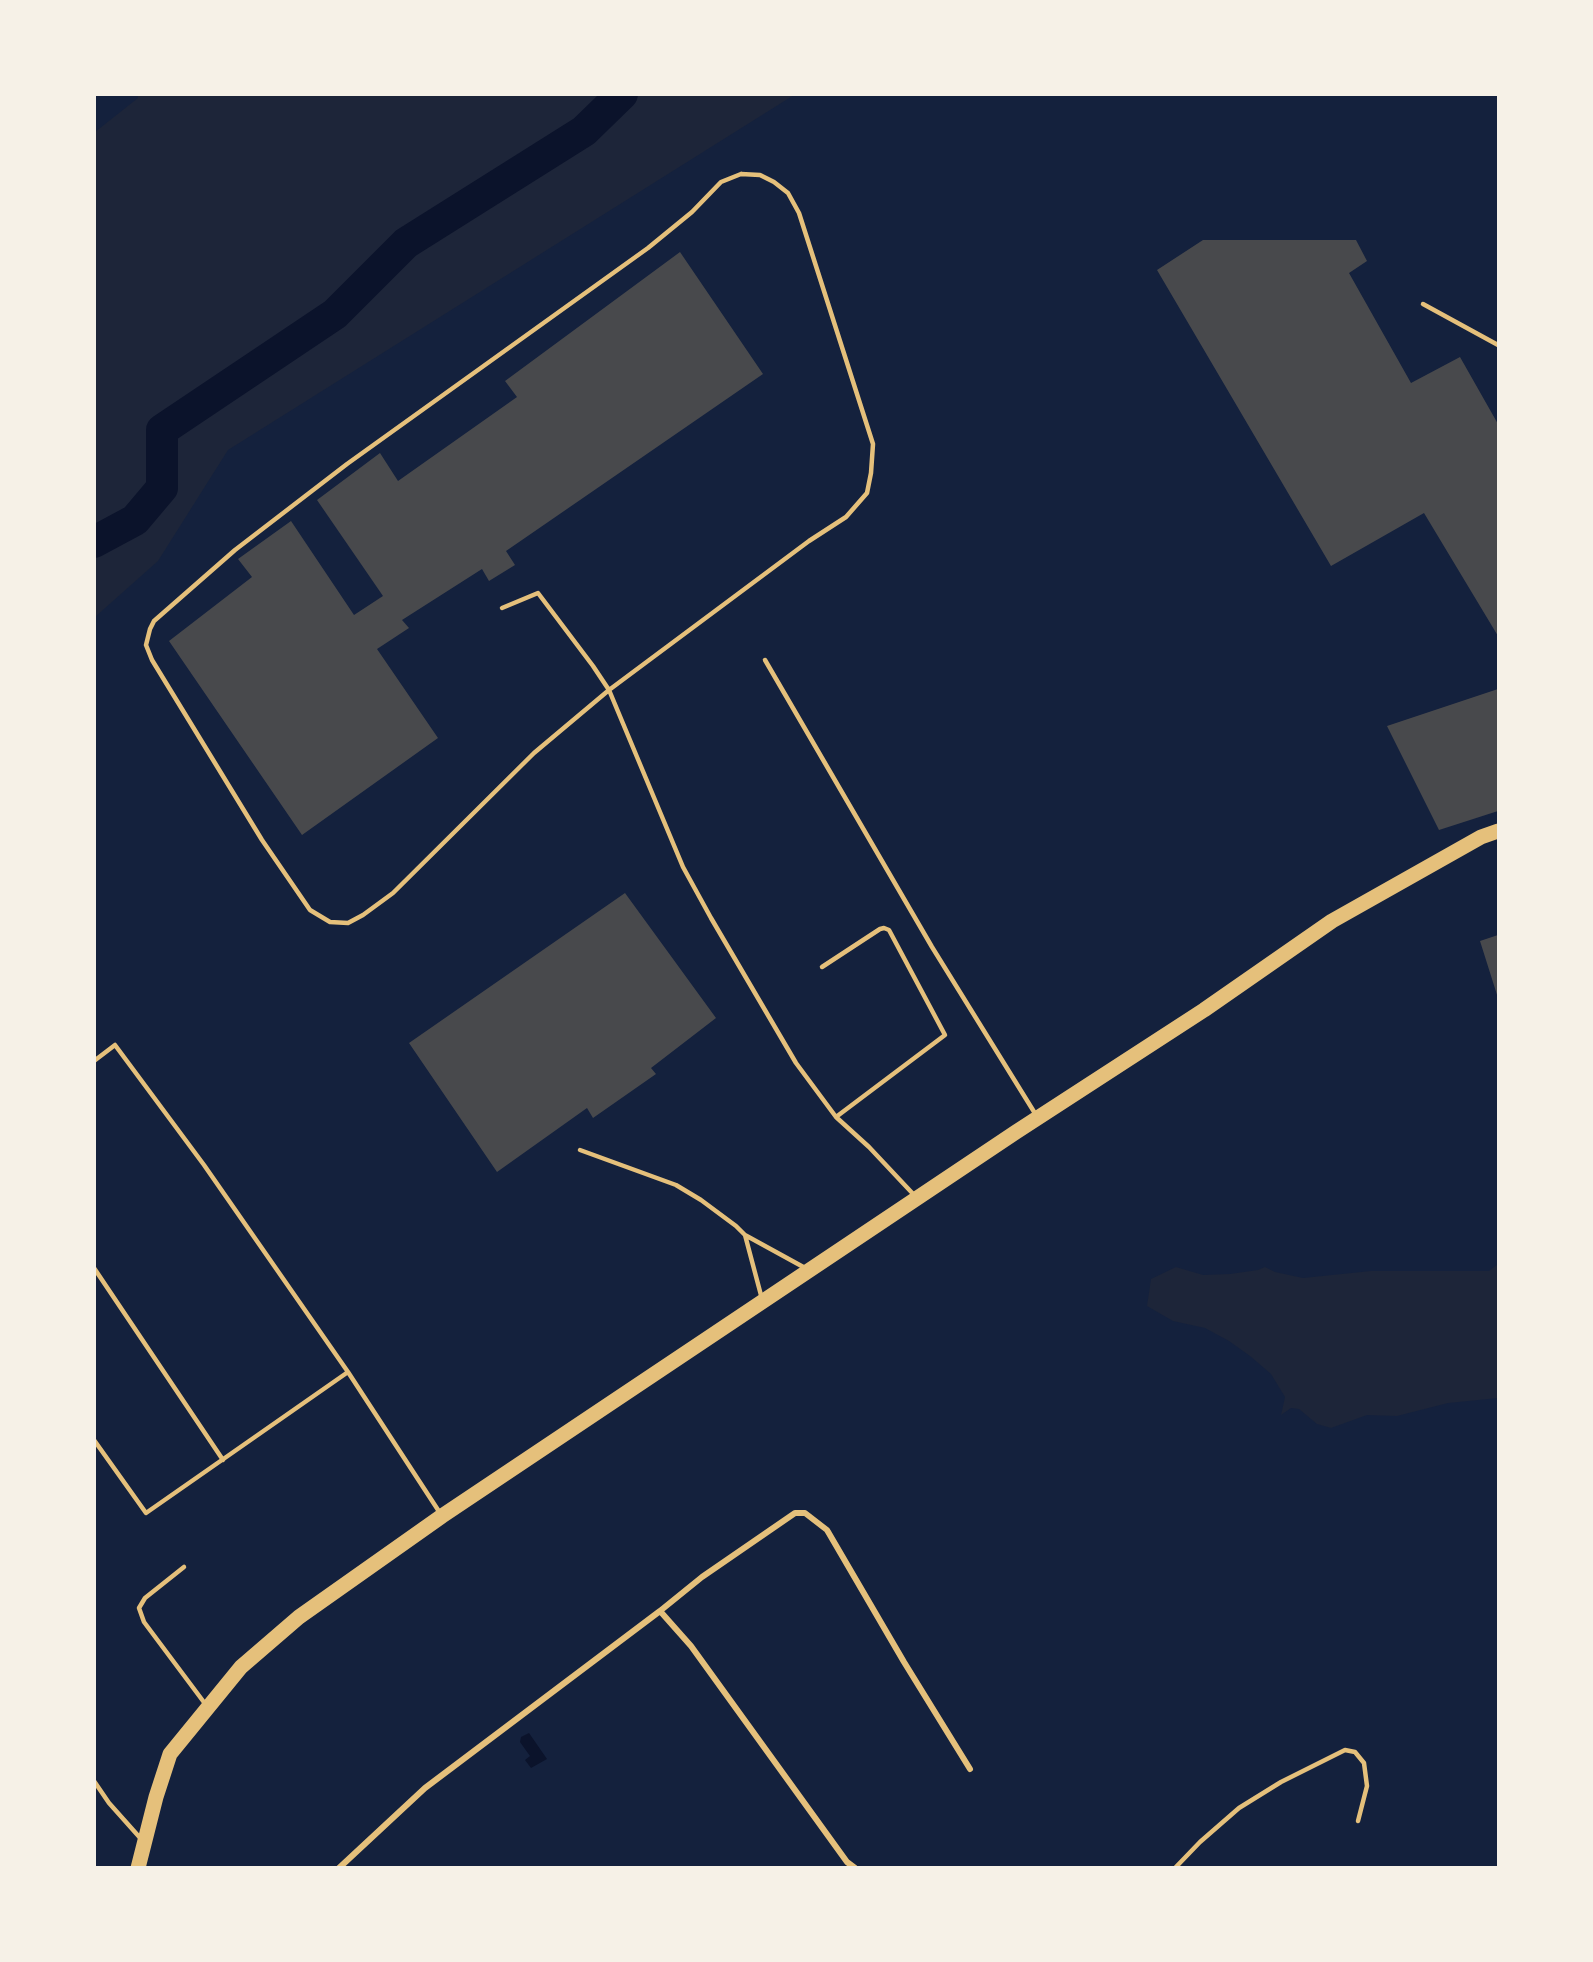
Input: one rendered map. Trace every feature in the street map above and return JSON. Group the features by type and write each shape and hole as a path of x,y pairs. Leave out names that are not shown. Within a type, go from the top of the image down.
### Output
{"main road":[{"path":"138,1868 170,1754 241,1667 299,1617 442,1516 917,1197 1204,1010 1332,921 1481,837 1498,831"}],"street":[{"path":"339,1868 426,1788 702,1577 795,1513 805,1513 826,1530 970,1769"},
{"path":"660,1611 691,1646 847,1862 855,1868"}],"lane":[{"path":"741,174 760,175 788,193 800,213 873,444 867,493 846,517 809,541 609,690 534,753 393,893 348,923 330,922 310,910 262,840 152,660 146,645 154,621 235,550 338,471 648,248 692,212 721,182 741,174"},
{"path":"1423,304 1498,345"},
{"path":"502,608 538,592 609,690 683,867 796,1063 836,1117 869,1147 917,1197"},
{"path":"765,660 932,947 1038,1117"},
{"path":"822,967 880,929 889,930 945,1035 836,1117"},
{"path":"94,1061 115,1045 204,1164 348,1372 442,1516"},
{"path":"580,1150 676,1185 701,1200 745,1235 810,1270"},
{"path":"745,1235 762,1302"},
{"path":"94,1268 223,1460"},
{"path":"94,1440 146,1513 348,1372"},
{"path":"184,1567 145,1598 139,1608 144,1622 208,1707"},
{"path":"1175,1868 1200,1842 1239,1808 1281,1782 1345,1750 1355,1752 1364,1762 1367,1786 1358,1821"},
{"path":"94,1781 109,1803 144,1842"}],"shaded area":[{"path":"138,94 794,95 228,450 158,561 95,617 95,132 138,98"},
{"path":"1498,1264 1498,1398 1448,1403 1397,1416 1367,1415 1331,1428 1317,1424 1299,1409 1291,1408 1281,1415 1285,1397 1271,1374 1250,1356 1205,1328 1173,1321 1147,1306 1151,1279 1176,1267 1203,1275 1230,1274 1265,1267 1275,1272 1303,1278 1371,1271 1489,1271"},
{"path":"529,1733 547,1759 531,1768 525,1760 530,1756 520,1742 521,1737"}],"building":[{"path":"1203,240 1356,240 1367,261 1349,273 1411,383 1460,357 1498,424 1498,636 1424,513 1331,566 1157,270"},
{"path":"680,252 763,374 506,551 515,565 489,581 482,569 402,620 409,628 377,649 438,738 302,835 169,641 252,577 238,559 291,521 354,615 383,596 317,500 380,453 398,481 517,397 505,381"},
{"path":"1498,689 1498,811 1439,830 1387,726"},
{"path":"625,893 716,1018 651,1068 656,1074 593,1118 587,1108 497,1172 409,1043"},
{"path":"1498,935 1498,998 1480,941"}],"waterway":[{"path":"94,542 135,520 162,488 162,430 335,314 406,243 584,131 622,94"}]}
